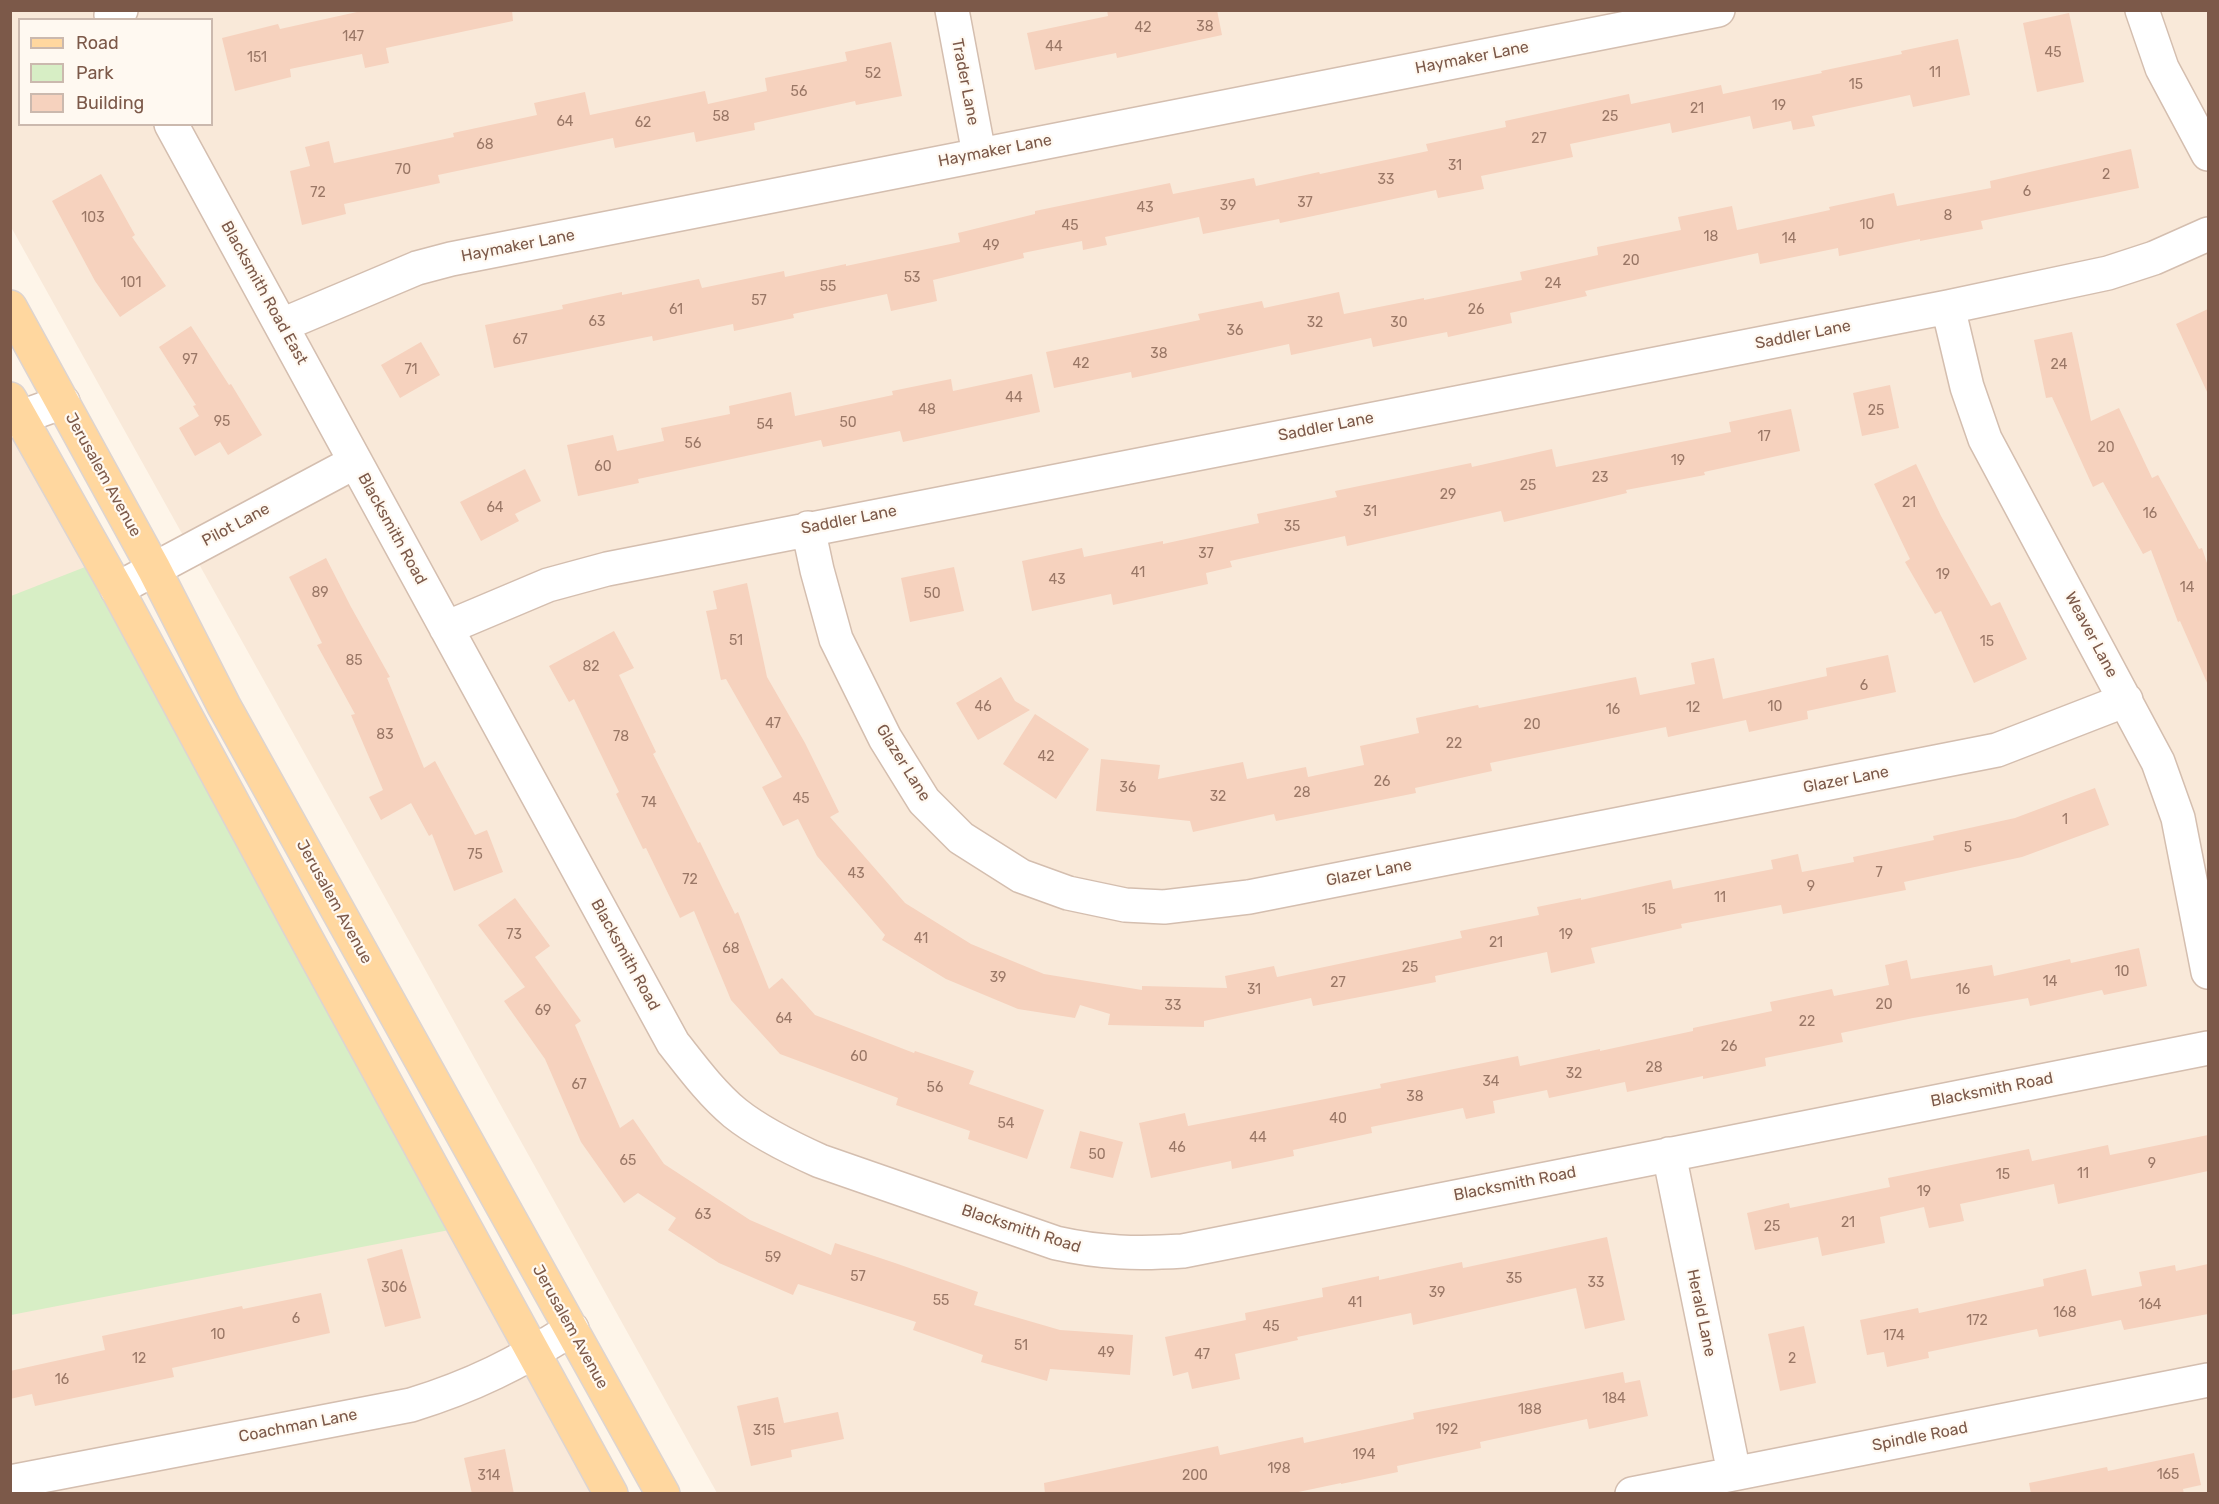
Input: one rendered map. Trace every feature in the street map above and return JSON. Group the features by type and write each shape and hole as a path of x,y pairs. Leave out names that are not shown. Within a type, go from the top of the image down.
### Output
{"main road":[{"name":"Jerusalem Avenue","path":"10,307 154,569 224,706 663,1494"},
{"path":"14,412 117,589 611,1494"}],"street":[{"name":"Trader Lane","path":"952,10 979,154"},
{"name":"Haymaker Lane","path":"282,325 433,263 1718,10"},
{"path":"2142,10 2162,68 2208,154"},
{"name":"Blacksmith Road East","path":"172,126 355,462"},
{"name":"Saddler Lane","path":"446,628 548,585 607,568 1948,307 2108,273 2154,258 2208,234"},
{"name":"Weaver Lane","path":"1948,307 1966,387 1985,439 2157,762 2178,818 2208,972"},
{"path":"14,412 63,402"},
{"name":"Pilot Lane","path":"117,589 355,462"},
{"name":"Blacksmith Road","path":"355,462 673,1043 705,1083 735,1113 787,1146 820,1161 1056,1243 1095,1251 1151,1253 1183,1251 2208,1048"},
{"name":"Glazer Lane","path":"808,528 836,639 885,738 924,801 962,838 1021,876 1068,893 1125,905 1164,908 1249,897 1985,753 2126,700"},
{"name":"Herald Lane","path":"1669,1154 1734,1473"},
{"name":"Coachman Lane","path":"10,1482 411,1404 464,1387 534,1353 572,1329"},
{"name":"Spindle Road","path":"1632,1494 2208,1380"}],"shaded area":[{"path":"10,11 2208,11 2208,1493 717,1493 11,227"},
{"path":"10,382 107,554 610,1493 11,1493"}],"green space":[{"path":"108,558 470,1226 11,1315 11,596"}],"building":[{"path":"366,10 512,10 513,21 386,48 389,63 365,68 362,54 290,69 291,77 235,91 222,38 278,24 280,29"},
{"path":"1107,10 1217,10 1222,35 1117,58 1116,53 1035,70 1027,33 1108,16"},
{"path":"2069,13 2084,82 2037,92 2023,23"},
{"path":"1958,39 1970,95 1913,107 1910,95 1812,116 1815,126 1793,130 1791,121 1753,129 1750,116 1672,133 1670,123 1570,144 1573,157 1481,176 1484,189 1438,198 1436,190 1280,223 1279,219 1203,234 1199,217 1105,237 1107,245 1083,250 1082,241 1023,253 1024,258 933,280 937,301 891,311 887,294 793,314 794,318 734,331 733,324 653,341 652,336 494,368 485,325 563,309 562,305 699,279 702,288 784,271 785,277 846,264 846,266 960,242 958,233 1035,214 1035,211 1170,183 1173,194 1254,178 1256,186 1428,151 1426,144 1506,127 1505,121 1629,94 1631,104 1721,85 1723,94 1822,73 1821,71 1902,54 1901,51"},
{"path":"891,42 902,96 856,105 855,101 754,123 755,130 696,142 694,132 615,148 613,138 438,175 440,183 344,204 346,214 302,225 290,171 310,166 305,147 329,141 334,163 454,137 453,133 537,115 534,103 585,92 590,115 705,91 708,104 767,91 765,78 847,61 845,52"},
{"path":"2131,149 2139,188 1981,221 1983,229 1839,256 1838,248 1760,264 1758,253 1585,291 1587,296 1510,313 1512,323 1448,337 1447,332 1373,347 1371,338 1291,355 1289,344 1132,378 1131,372 1054,388 1046,352 1200,320 1198,314 1262,301 1264,308 1339,292 1344,314 1424,298 1424,300 1522,280 1520,272 1598,255 1597,247 1681,230 1678,217 1732,206 1737,230 1830,210 1829,207 1894,193 1897,206 1991,188 1990,181"},
{"path":"101,174 135,235 132,237 166,286 120,317 95,281 52,201"},
{"path":"2208,309 2208,394 2176,324"},
{"path":"191,326 229,385 231,384 262,435 228,455 220,442 195,456 179,428 199,416 193,406 196,405 159,347"},
{"path":"2072,332 2091,421 2119,408 2152,478 2158,475 2199,549 2202,548 2208,566 2208,685 2180,621 2178,622 2151,550 2143,554 2103,482 2093,487 2052,397 2046,398 2034,340"},
{"path":"421,342 440,375 400,398 381,365"},
{"path":"1032,374 1040,412 903,442 900,431 823,447 821,440 638,479 639,483 578,496 567,445 613,435 617,451 664,441 661,428 730,414 729,406 791,392 795,416 893,395 892,391 951,379 953,391"},
{"path":"1890,385 1899,428 1862,436 1853,393"},
{"path":"1791,409 1800,451 1704,472 1705,475 1626,490 1627,493 1504,522 1501,511 1347,546 1345,536 1230,561 1232,567 1206,573 1208,584 1113,605 1111,594 1032,611 1022,561 1082,548 1084,557 1163,541 1163,544 1259,523 1257,514 1337,497 1335,491 1471,463 1472,467 1552,449 1556,467 1731,432 1729,422"},
{"path":"1916,464 1941,516 1991,606 2000,602 2027,659 1974,683 1941,611 1935,614 1905,562 1910,559 1874,484"},
{"path":"525,469 541,501 515,514 519,521 481,541 460,502"},
{"path":"326,558 390,677 387,678 424,768 435,761 475,835 487,830 503,872 454,891 432,834 429,836 411,803 381,820 369,797 383,790 351,715 355,714 317,645 322,643 289,577"},
{"path":"954,567 964,611 910,622 901,578"},
{"path":"747,583 767,677 805,743 839,812 830,817 905,903 971,944 1044,974 1142,990 1142,986 1227,988 1225,976 1274,966 1277,977 1462,938 1460,931 1539,915 1537,907 1581,898 1581,900 1671,880 1673,889 1773,869 1771,860 1798,854 1802,872 1854,862 1853,857 1934,840 1933,836 2015,818 2095,788 2109,825 2022,857 1904,882 1906,890 1783,914 1781,905 1681,924 1682,928 1591,948 1595,963 1551,973 1547,952 1435,976 1436,982 1313,1006 1311,998 1204,1021 1204,1027 1108,1025 1110,1014 1080,1005 1075,1018 1018,1009 946,979 882,940 885,935 817,856 798,819 783,826 762,787 782,777 726,679 721,680 706,611 717,609 713,591"},
{"path":"614,631 634,668 619,675 656,752 653,754 735,914 738,912 769,989 782,978 815,1015 914,1053 915,1051 974,1071 969,1084 1044,1110 1027,1159 968,1139 970,1131 896,1105 898,1098 780,1054 731,1000 694,911 680,918 646,848 643,849 616,794 619,792 574,699 569,702 549,666"},
{"path":"1888,655 1896,692 1807,711 1808,719 1749,732 1746,720 1668,737 1666,727 1490,763 1492,771 1415,788 1416,793 1276,821 1274,814 1193,832 1190,821 1096,811 1101,759 1160,765 1158,779 1243,762 1247,779 1306,767 1308,777 1364,765 1360,746 1419,733 1416,718 1636,677 1640,695 1695,684 1691,663 1714,658 1723,699 1827,676 1826,668"},
{"path":"1001,677 1015,701 1030,710 978,740 956,703"},
{"path":"1035,714 1089,749 1056,799 1003,764"},
{"path":"515,898 550,946 535,957 581,1021 575,1025 620,1128 633,1119 664,1164 750,1220 831,1255 835,1243 978,1292 974,1305 1060,1330 1133,1335 1130,1375 1050,1369 1047,1381 981,1362 983,1355 913,1330 916,1322 798,1284 793,1295 719,1263 668,1230 676,1218 638,1193 624,1203 581,1142 545,1059 504,1001 525,987 478,925"},
{"path":"2139,948 2147,986 2104,995 2102,990 2030,1006 2028,998 1841,1033 1843,1042 1765,1058 1766,1066 1703,1079 1703,1076 1627,1092 1625,1082 1549,1098 1547,1090 1493,1101 1495,1113 1466,1119 1463,1108 1371,1127 1372,1133 1293,1150 1294,1156 1232,1169 1231,1161 1151,1178 1139,1123 1185,1113 1188,1126 1381,1088 1380,1084 1518,1056 1520,1066 1600,1049 1600,1051 1772,1011 1770,1002 1832,989 1834,996 1889,985 1885,965 1907,960 1911,979 1992,965 1994,976 2070,959 2071,963"},
{"path":"1080,1131 1123,1142 1113,1178 1070,1168"},
{"path":"2208,1135 2208,1171 2058,1204 2054,1184 1960,1204 1964,1221 1929,1228 1924,1207 1880,1217 1885,1243 1822,1256 1818,1237 1755,1250 1747,1213 1789,1203 1790,1208 1890,1187 1888,1178 2029,1149 2032,1161 2108,1145 2110,1155"},
{"path":"1607,1237 1625,1320 1585,1329 1576,1288 1413,1325 1411,1313 1297,1337 1298,1340 1235,1354 1240,1379 1192,1389 1188,1372 1173,1376 1165,1337 1246,1320 1245,1313 1323,1297 1322,1288 1379,1276 1379,1280 1462,1262 1463,1268"},
{"path":"402,1249 421,1318 385,1327 367,1259"},
{"path":"2208,1264 2208,1314 2124,1330 2121,1320 2039,1337 2037,1329 1928,1352 1929,1358 1887,1367 1884,1352 1867,1355 1860,1320 1918,1308 1919,1313 2044,1286 2043,1279 2086,1269 2092,1296 2142,1286 2139,1272 2175,1265 2176,1271"},
{"path":"321,1293 330,1333 172,1368 174,1377 113,1390 35,1406 32,1394 10,1399 10,1371 105,1350 102,1336 242,1306 243,1309"},
{"path":"1804,1326 1816,1383 1780,1391 1768,1334"},
{"path":"1623,1372 1625,1383 1640,1380 1648,1416 1589,1429 1587,1419 1480,1442 1481,1448 1397,1466 1398,1472 1289,1494 1045,1494 1044,1483 1218,1446 1220,1455 1303,1437 1304,1443 1414,1419 1413,1413"},
{"path":"778,1397 784,1423 838,1412 844,1439 791,1450 792,1457 751,1466 737,1406"},
{"path":"505,1449 514,1494 472,1494 464,1458"},
{"path":"2194,1453 2201,1485 2183,1489 2184,1494 2031,1494 2029,1483 2107,1467 2108,1471"}]}
